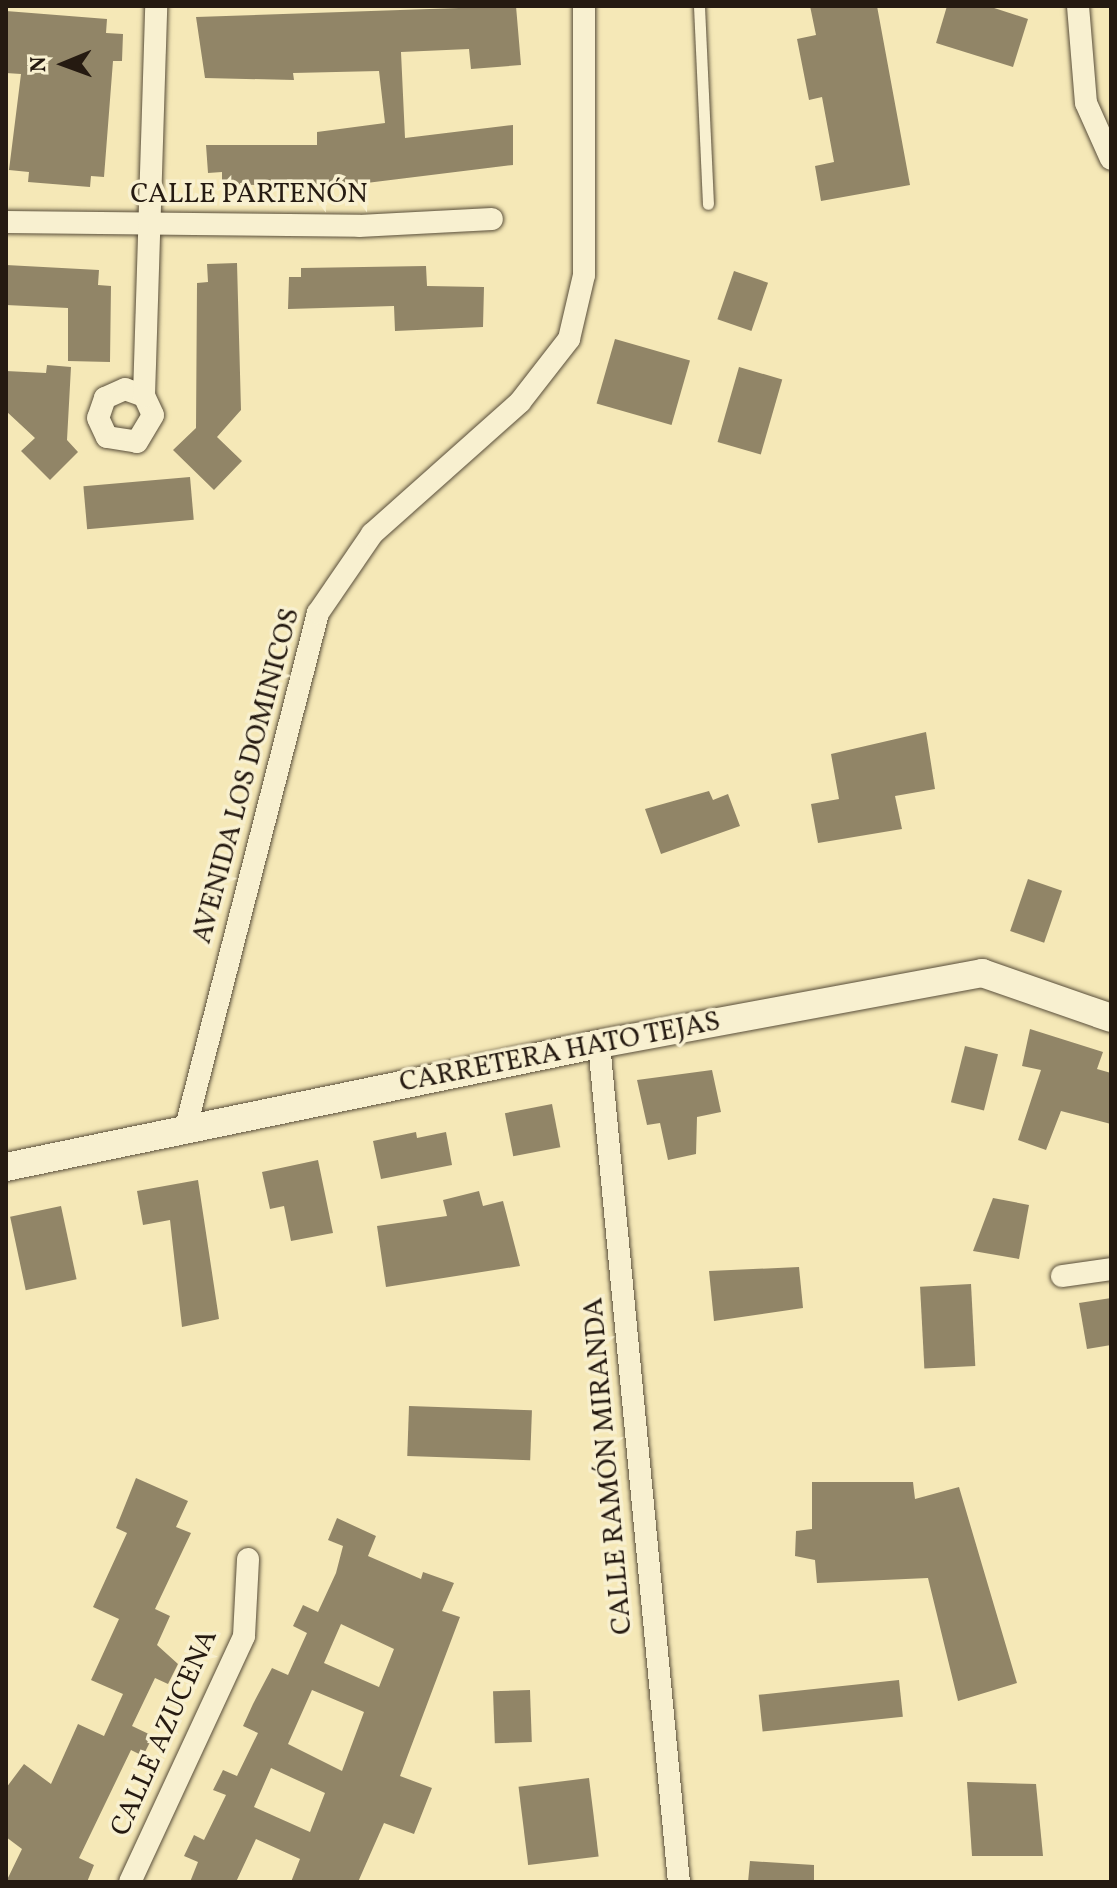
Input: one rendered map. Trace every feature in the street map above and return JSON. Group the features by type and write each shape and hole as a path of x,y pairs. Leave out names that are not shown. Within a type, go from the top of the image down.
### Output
{"street":[{"path":"144,396 156,6"},
{"name":"AVENIDA LOS DOMINICOS","path":"186,1127 318,613 372,534 520,402 569,339 584,275 584,6"},
{"path":"1078,6 1086,103 1111,159"},
{"name":"CALLE PARTENÓN","path":"6,222 151,226 492,219"},
{"name":"CARRETERA HATO TEJAS","path":"6,1167 186,1127 599,1044 982,973 1111,1018"},
{"name":"CALLE RAMÓN MIRANDA","path":"599,1044 679,1882"},
{"path":"1062,1276 1111,1269"},
{"name":"CALLE AZUCENA","path":"130,1882 244,1636 248,1559"}],"lane":[{"path":"699,6 708,204"}],"building":[{"path":"516,6 521,65 471,69 469,49 401,52 405,138 513,125 513,165 334,187 222,184 222,172 208,173 206,145 317,145 317,132 385,123 379,71 293,73 294,80 205,78 196,17"},
{"path":"810,6 877,6 910,185 821,201 815,166 834,162 822,97 809,100 797,39 816,35"},
{"path":"947,6 988,6 1028,19 1013,67 936,43"},
{"path":"6,11 107,19 106,33 123,34 122,61 113,61 104,177 91,176 90,187 28,182 29,172 9,170 21,74 6,73"},
{"path":"237,263 241,410 217,437 242,461 214,490 173,450 196,428 197,283 208,282 207,264"},
{"path":"6,265 99,270 98,285 111,286 110,362 68,361 68,308 6,305"},
{"path":"426,266 427,286 484,287 483,327 395,331 394,306 288,309 289,277 301,277 301,268"},
{"path":"734,271 768,283 751,331 717,319"},
{"path":"615,339 690,360 672,425 597,403"},
{"path":"47,365 71,367 67,440 78,452 50,480 21,451 35,438 6,411 6,371 46,373"},
{"path":"739,367 782,379 761,454 718,442"},
{"path":"190,477 194,520 87,529 83,486"},
{"path":"926,732 935,789 895,796 902,829 818,843 811,804 839,799 831,754"},
{"path":"709,791 713,800 728,794 740,826 661,854 645,809"},
{"path":"1028,879 1062,891 1044,943 1010,931"},
{"path":"1030,1029 1103,1052 1097,1069 1111,1073 1111,1124 1061,1111 1046,1150 1018,1140 1041,1070 1022,1066"},
{"path":"965,1046 998,1054 984,1111 951,1102"},
{"path":"712,1070 721,1112 697,1117 696,1154 668,1160 660,1123 647,1125 637,1080"},
{"path":"552,1104 560,1147 513,1156 505,1113"},
{"path":"416,1132 417,1138 446,1132 452,1165 381,1179 373,1141"},
{"path":"318,1160 333,1233 291,1241 284,1206 270,1209 262,1172"},
{"path":"198,1180 219,1319 182,1327 170,1220 143,1225 137,1191"},
{"path":"479,1191 483,1206 503,1201 520,1266 386,1287 377,1226 447,1216 443,1200"},
{"path":"993,1198 1029,1205 1019,1259 973,1251"},
{"path":"61,1206 77,1279 26,1290 10,1217"},
{"path":"799,1267 803,1308 714,1321 709,1271"},
{"path":"971,1284 975,1366 924,1369 920,1287"},
{"path":"1111,1298 1111,1345 1087,1349 1079,1303"},
{"path":"409,1406 532,1410 530,1460 407,1456"},
{"path":"136,1478 188,1501 176,1527 191,1533 155,1609 170,1616 157,1645 178,1664 168,1684 155,1678 132,1726 153,1736 143,1756 131,1750 79,1858 94,1865 87,1882 6,1882 22,1849 6,1837 6,1788 24,1764 51,1784 78,1724 104,1736 123,1694 91,1680 119,1619 93,1607 127,1533 116,1528"},
{"path":"812,1482 913,1482 915,1499 959,1487 1017,1683 958,1701 928,1578 817,1583 815,1560 795,1556 796,1531 812,1529"},
{"path":"337,1518 376,1536 368,1556 421,1579 423,1572 454,1583 442,1611 460,1617 400,1776 432,1788 414,1834 384,1823 358,1882 291,1882 300,1859 256,1839 236,1882 190,1882 198,1862 184,1856 194,1835 204,1840 226,1795 213,1790 223,1770 237,1776 258,1733 243,1726 253,1704 272,1668 288,1675 307,1633 293,1626 303,1605 318,1612 336,1573 343,1546 328,1540","holes":["341,1624 394,1649 379,1687 324,1663","312,1690 364,1712 342,1771 288,1744","271,1768 325,1793 310,1832 254,1807"]},
{"path":"899,1680 903,1717 763,1732 759,1695"},
{"path":"530,1690 532,1742 495,1743 493,1691"},
{"path":"589,1778 599,1856 528,1865 519,1787"},
{"path":"967,1782 1036,1784 1043,1856 972,1856"},
{"path":"750,1861 814,1865 814,1882 748,1882"}]}
